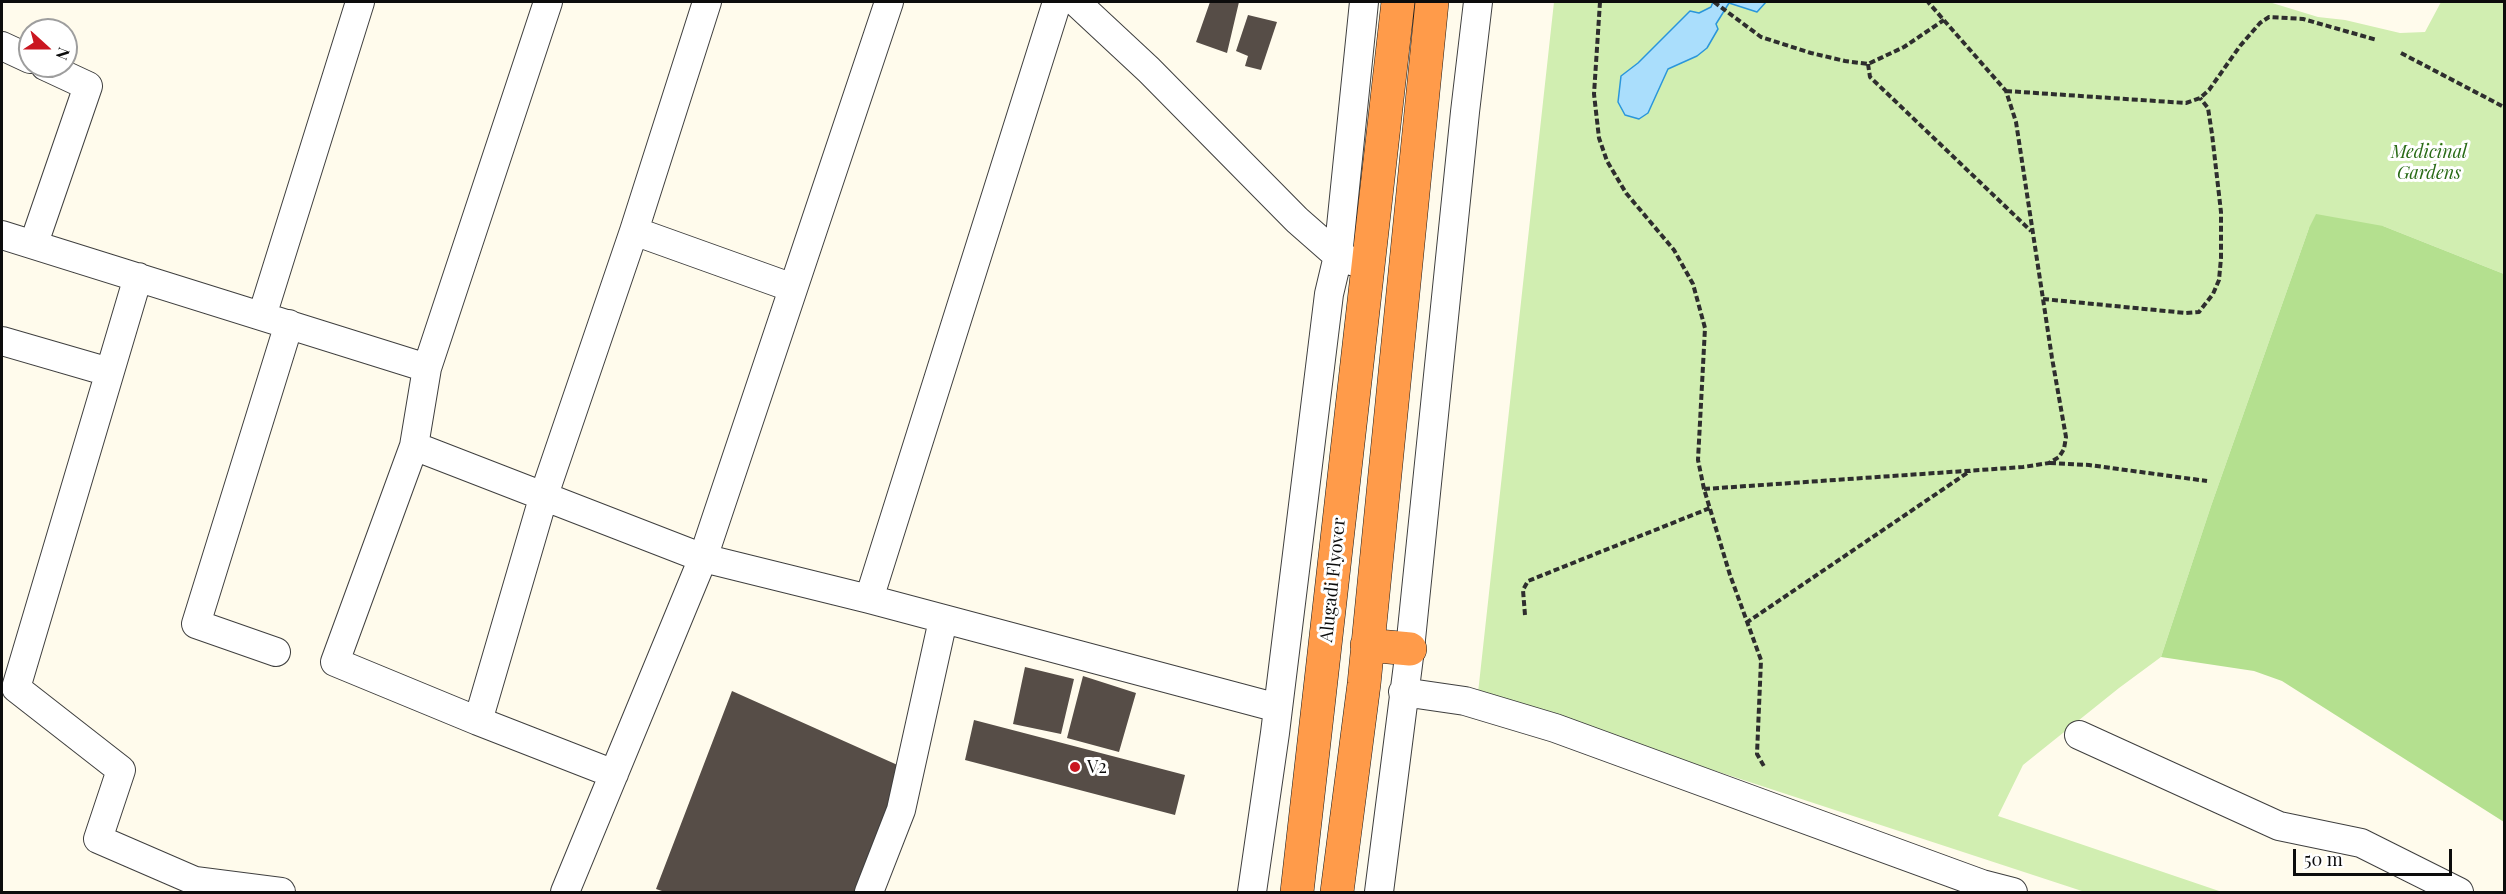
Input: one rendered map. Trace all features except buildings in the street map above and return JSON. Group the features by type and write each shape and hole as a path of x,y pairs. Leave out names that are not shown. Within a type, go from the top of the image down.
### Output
{"highway":[{"name":"Alugadi Flyover","path":"1297,892 1398,2"},
{"path":"1337,892 1364,684 1432,2"},
{"path":"1367,645 1410,649"}],"street":[{"path":"276,652 196,624 360,2"},
{"path":"548,2 427,368 414,446 335,662 614,774"},
{"path":"478,720 544,495 634,231 707,2"},
{"path":"566,892 703,558 889,2"},
{"path":"869,599 1072,2 1149,70 1297,220 1338,256 1368,268"},
{"path":"1252,892 1278,708 1329,294 1338,256 1364,2"},
{"path":"1379,892 1410,649 1463,124 1478,2"},
{"path":"2,46 18,53"},
{"path":"34,243 88,86 71,78"},
{"path":"634,231 793,288"},
{"path":"2,235 34,243 427,368"},
{"path":"138,277 16,688 121,770 98,839 193,887 281,892"},
{"path":"2,341 110,372"},
{"path":"414,446 703,558 869,599 1278,708"},
{"path":"869,892 901,810 943,620"},
{"path":"1403,692 1465,701 1555,728 1981,888 2013,892"},
{"path":"2079,735 2279,826 2361,843 2459,892"}],"path":[{"path":"1600,2 1593,94 1599,138 1607,160 1626,193 1674,250 1693,284 1706,328 1698,460 1704,489 1746,623 1761,660 1757,754 1765,768"},
{"path":"1714,2 1761,37 1811,53 1869,64 1904,47 1944,20"},
{"path":"1928,2 2006,91 2016,122 2066,437 2059,457 2049,463"},
{"path":"2006,91 2186,103 2200,98 2240,46 2260,23 2270,17 2303,19 2377,40"},
{"path":"2401,52 2505,107"},
{"path":"1869,64 1870,77 2033,232"},
{"path":"2043,299 2186,313 2199,312 2213,294 2219,280 2221,258 2221,212 2212,134 2208,108 2200,98"},
{"path":"1704,489 1971,471 2049,463 2089,465 2207,481"},
{"path":"1746,623 1971,471"},
{"path":"1525,615 1523,590 1528,581 1710,508"}],"green space":[{"name":"Medicinal Gardens","path":"1554,2 2269,2 2318,17 2345,20 2400,33 2425,32 2441,2 2504,2 2504,274 2383,226 2309,228 2211,506 2161,657 2023,765 1998,816 2222,892 2085,892 1478,693"},
{"path":"2316,214 2383,226 2504,274 2504,822 2282,681 2254,671 2161,657 2211,506 2309,228"}],"water":[{"path":"1713,2 1766,2 1757,12 1729,3 1716,24 1718,29 1707,48 1697,56 1668,69 1648,113 1639,119 1625,115 1618,102 1621,76 1638,63 1690,11 1699,13 1711,7"}],"place":[{"name":"V2","path":"1075,767"}]}
